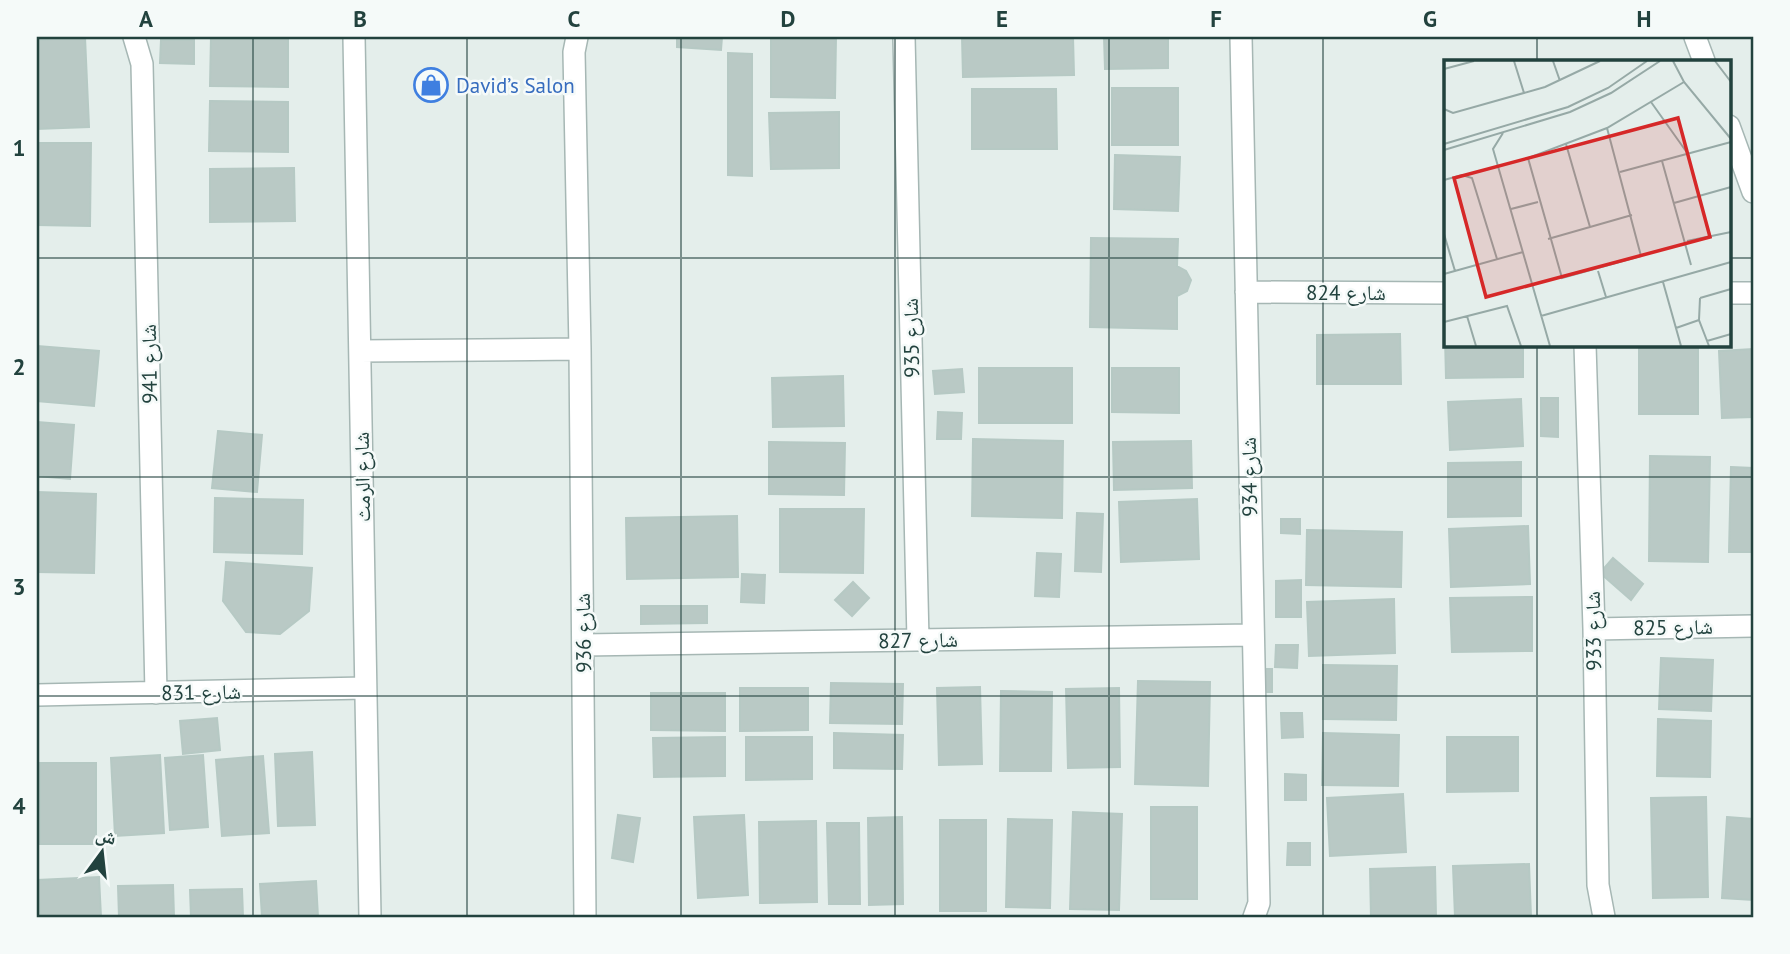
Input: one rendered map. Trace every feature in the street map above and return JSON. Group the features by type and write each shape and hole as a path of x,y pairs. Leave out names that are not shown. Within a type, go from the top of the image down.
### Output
{"street":[{"name":"شارع 941","path":"134,37 142,64 156,693"},
{"name":"شارع الرمث","path":"354,37 370,917"},
{"name":"شارع 936","path":"577,37 574,52 580,349 585,917"},
{"name":"شارع 935","path":"904,37 918,640"},
{"name":"شارع 934","path":"1241,37 1259,903 1254,917"},
{"path":"1695,37 1704,60"},
{"path":"1730,129 1753,192"},
{"name":"شارع 824","path":"1246,292 1444,293"},
{"path":"1730,293 1753,293"},
{"name":"شارع 933","path":"1585,346 1594,629 1598,885 1604,917"},
{"path":"360,351 580,349"},
{"name":"شارع 825","path":"1594,629 1753,626"},
{"name":"شارع 827","path":"583,645 1252,635"},
{"name":"شارع 831","path":"37,695 365,688"}],"building":[{"path":"85,37 89,127 37,129 37,40"},
{"path":"211,37 288,37 288,87 210,86"},
{"path":"677,37 722,37 721,50 677,47"},
{"path":"771,37 836,37 835,98 771,97"},
{"path":"962,37 1073,37 1074,75 963,77"},
{"path":"1104,37 1168,37 1168,68 1105,69"},
{"path":"161,40 194,40 194,64 160,63"},
{"path":"728,53 752,54 752,176 728,175"},
{"path":"1112,88 1178,88 1178,145 1112,145"},
{"path":"972,89 1056,89 1057,149 972,149"},
{"path":"210,101 288,102 288,152 209,151"},
{"path":"839,112 839,168 771,169 769,113"},
{"path":"37,143 91,143 90,226 37,225"},
{"path":"1115,155 1180,157 1178,211 1114,209"},
{"path":"294,168 295,221 210,222 210,169"},
{"path":"1091,238 1178,239 1177,266 1186,271 1191,280 1187,291 1177,296 1177,329 1090,327"},
{"path":"1400,334 1401,384 1317,384 1317,335"},
{"path":"37,346 99,351 94,406 37,401"},
{"path":"1445,346 1523,346 1523,377 1446,378"},
{"path":"1639,346 1698,346 1698,414 1639,414"},
{"path":"1753,349 1753,417 1722,418 1719,351"},
{"path":"979,368 1072,368 1072,423 979,423"},
{"path":"1112,368 1179,368 1179,413 1112,412"},
{"path":"962,369 964,392 935,394 933,371"},
{"path":"843,376 844,426 773,427 772,378"},
{"path":"1541,398 1558,398 1558,437 1541,436"},
{"path":"1521,399 1523,446 1450,450 1448,402"},
{"path":"938,412 962,413 961,439 937,439"},
{"path":"37,422 74,425 70,479 37,476"},
{"path":"218,431 262,435 257,492 212,488"},
{"path":"973,439 1063,441 1062,518 972,516"},
{"path":"1191,441 1192,488 1114,490 1113,442"},
{"path":"769,442 845,443 844,495 769,494"},
{"path":"1650,456 1710,457 1708,562 1649,561"},
{"path":"1521,462 1521,516 1448,517 1448,463"},
{"path":"1731,467 1753,468 1753,552 1729,552"},
{"path":"37,492 96,494 94,573 37,572"},
{"path":"215,498 303,500 302,554 214,552"},
{"path":"1197,499 1199,559 1121,562 1119,502"},
{"path":"780,509 864,509 863,573 780,572"},
{"path":"1077,513 1103,514 1101,572 1075,571"},
{"path":"737,516 738,577 627,579 626,518"},
{"path":"1281,519 1300,519 1300,534 1281,533"},
{"path":"1528,526 1530,584 1451,587 1449,529"},
{"path":"1307,530 1402,532 1401,587 1306,585"},
{"path":"1037,553 1061,554 1059,597 1035,596"},
{"path":"1613,558 1643,584 1631,600 1600,573"},
{"path":"226,562 312,568 309,611 280,634 246,632 223,601"},
{"path":"742,574 765,575 764,603 741,602"},
{"path":"1301,580 1301,617 1276,617 1276,581"},
{"path":"853,582 869,598 852,616 835,600"},
{"path":"1532,597 1532,651 1452,652 1450,598"},
{"path":"1394,599 1395,653 1309,656 1307,602"},
{"path":"641,606 707,606 707,623 641,624"},
{"path":"1276,645 1298,645 1297,668 1275,667"},
{"path":"1661,658 1713,660 1711,711 1659,709"},
{"path":"1323,665 1397,666 1396,720 1323,719"},
{"path":"1260,669 1272,669 1272,692 1260,692"},
{"path":"1138,681 1210,682 1208,786 1135,784"},
{"path":"831,683 903,684 902,724 830,723"},
{"path":"980,687 982,764 939,765 937,688"},
{"path":"740,688 808,688 808,730 740,731"},
{"path":"1119,688 1120,767 1068,768 1066,689"},
{"path":"1001,691 1052,692 1051,771 1000,771"},
{"path":"651,693 725,693 725,731 651,730"},
{"path":"1281,713 1302,713 1303,737 1282,738"},
{"path":"217,718 220,750 183,754 180,721"},
{"path":"1658,719 1711,721 1710,777 1657,776"},
{"path":"834,733 903,735 902,769 834,768"},
{"path":"1323,733 1399,735 1398,786 1322,785"},
{"path":"725,737 725,776 654,777 653,738"},
{"path":"746,737 812,737 812,779 746,780"},
{"path":"1447,737 1518,737 1518,791 1447,792"},
{"path":"312,752 315,825 278,826 275,754"},
{"path":"160,755 164,833 115,836 111,758"},
{"path":"203,755 208,827 170,830 165,758"},
{"path":"263,756 269,833 222,836 216,760"},
{"path":"40,763 96,763 96,844 40,844"},
{"path":"1285,774 1306,775 1306,800 1285,800"},
{"path":"1403,794 1406,852 1330,856 1327,798"},
{"path":"1706,797 1708,897 1653,898 1651,798"},
{"path":"1151,807 1197,807 1197,899 1151,899"},
{"path":"1073,812 1122,814 1119,910 1070,909"},
{"path":"618,815 640,818 633,862 612,858"},
{"path":"744,815 748,895 698,898 694,817"},
{"path":"902,817 903,904 869,905 868,818"},
{"path":"1727,817 1753,819 1753,900 1722,898"},
{"path":"1008,819 1052,820 1050,908 1006,907"},
{"path":"940,820 986,820 986,911 940,911"},
{"path":"816,821 817,902 760,903 759,822"},
{"path":"827,823 859,823 860,904 829,904"},
{"path":"1288,843 1310,843 1310,865 1287,865"},
{"path":"1529,864 1531,917 1455,917 1453,866"},
{"path":"1435,867 1436,917 1371,917 1370,869"},
{"path":"99,877 101,917 40,917 38,880"},
{"path":"316,881 318,917 262,917 260,884"},
{"path":"173,885 174,917 119,917 118,886"},
{"path":"242,889 243,917 191,917 190,890"}],"place":[{"name":"David’s Salon","path":"431,85"}]}
